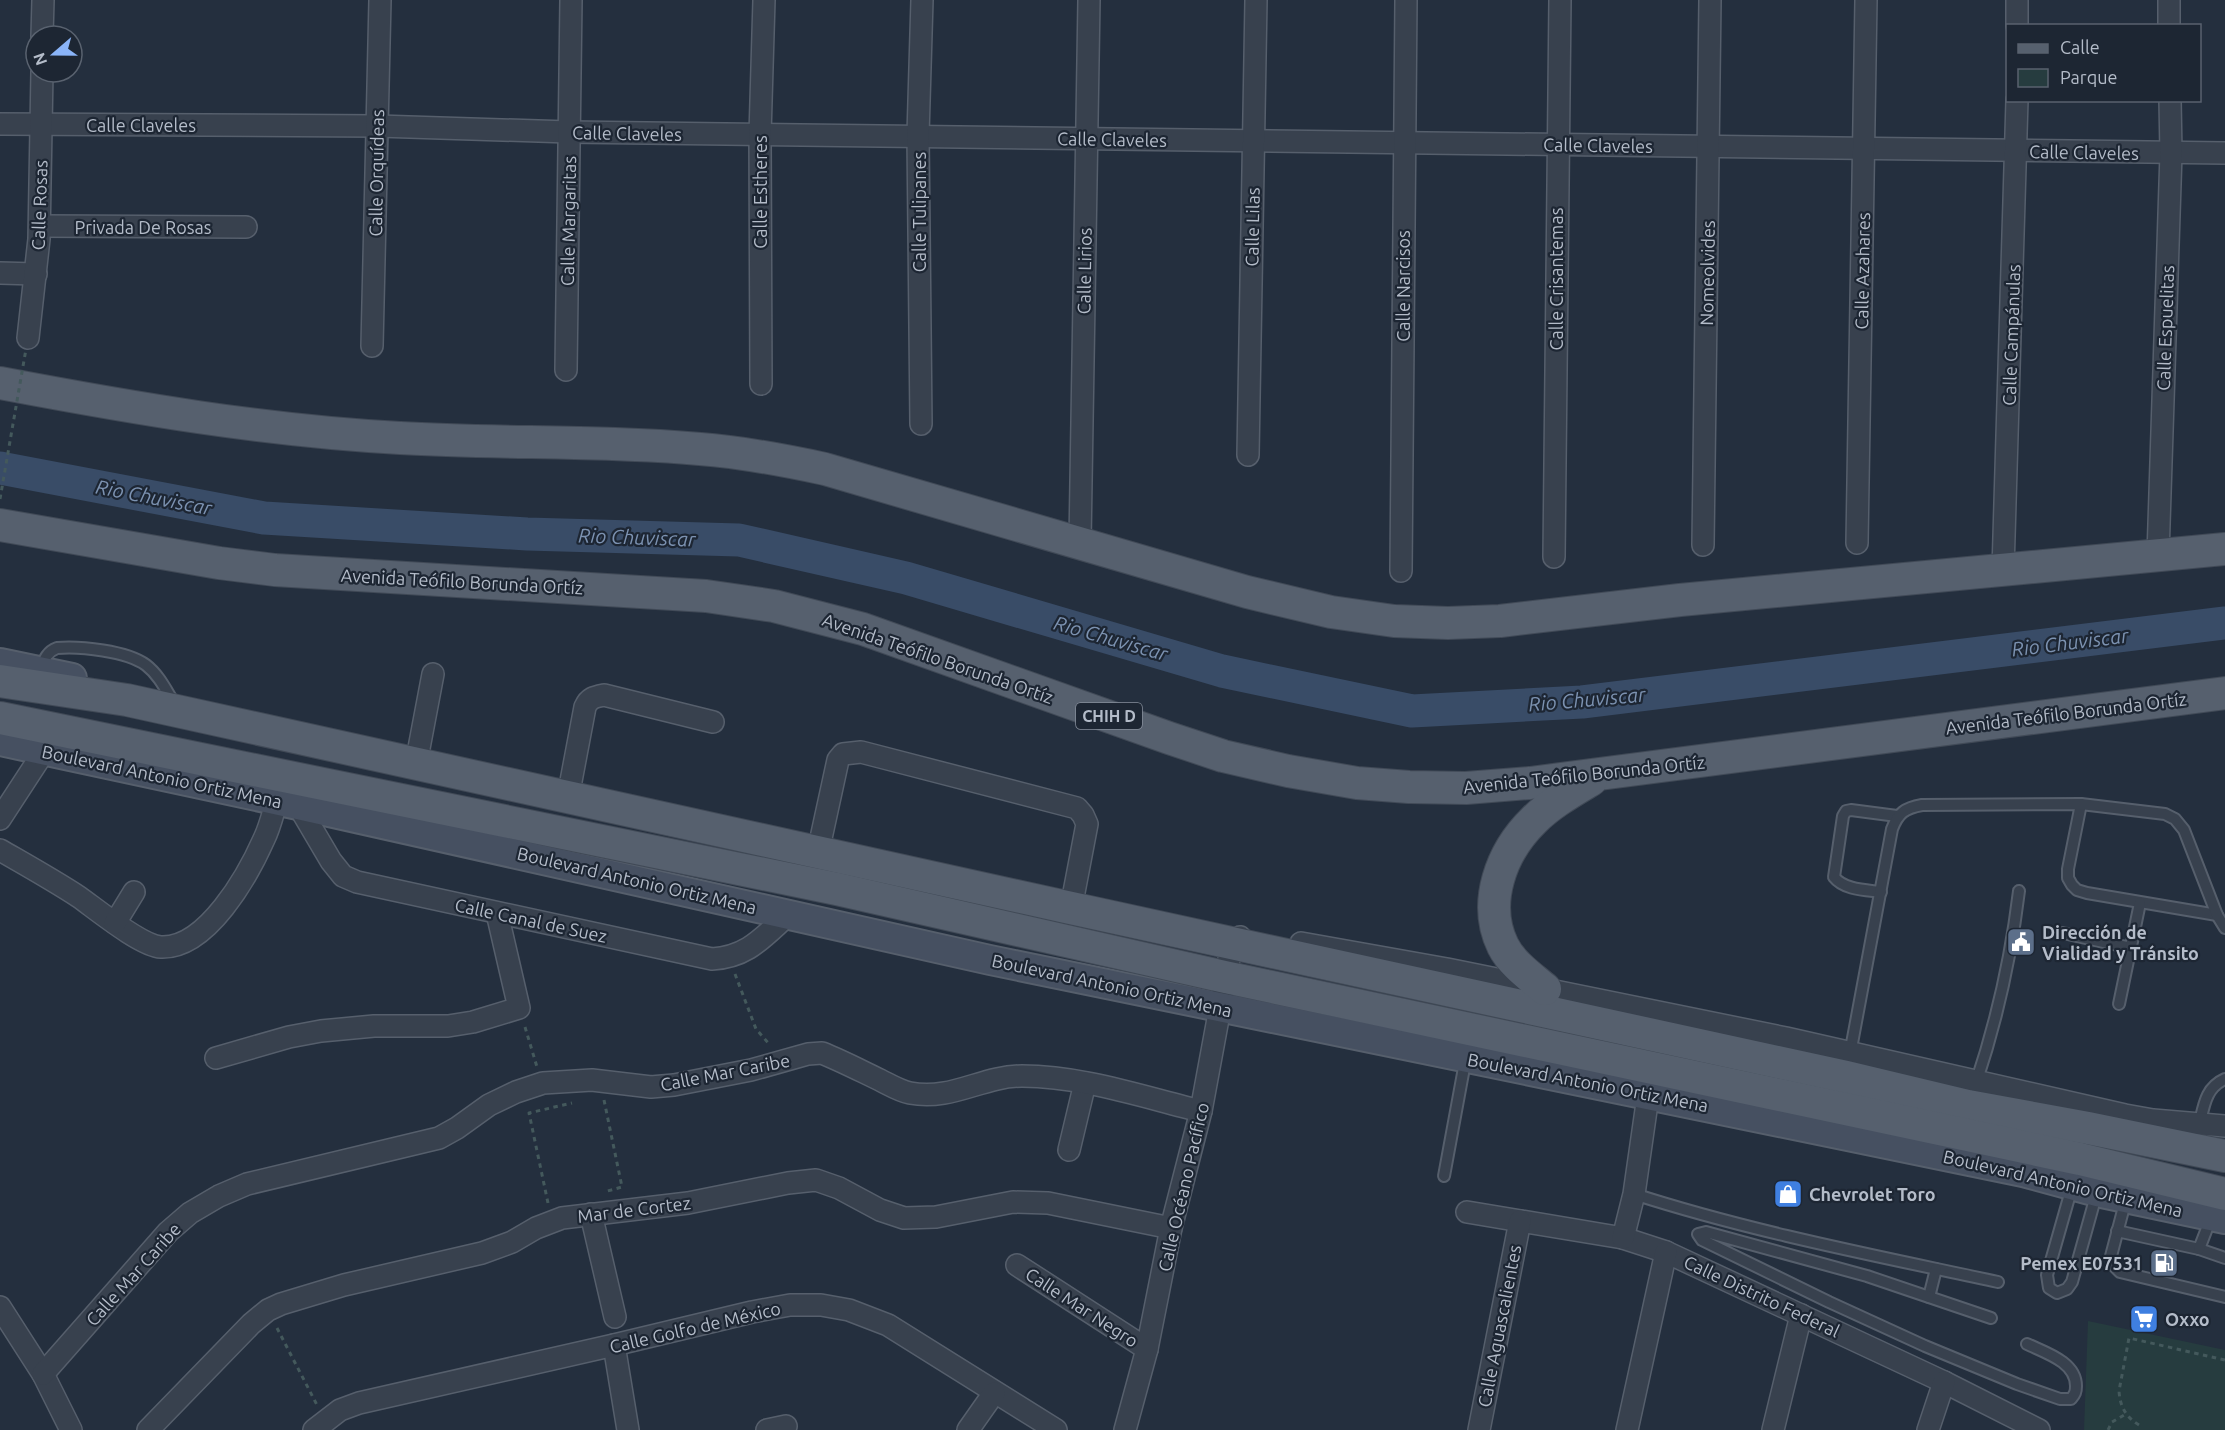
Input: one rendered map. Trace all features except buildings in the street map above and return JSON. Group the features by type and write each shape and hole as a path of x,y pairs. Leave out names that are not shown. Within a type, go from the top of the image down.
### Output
{"main road":[{"path":"0,383 84,399 313,431 399,438 700,448 763,456 825,470 1247,592 1331,612 1394,621 1500,621 1680,600 2225,549"},
{"name":"Avenida Teófilo Borunda Ortíz","path":"0,525 275,570 706,596 774,606 864,629 1223,756 1288,771 1357,783 1409,787 1466,788 1530,783 2223,693"},
{"name":"Boulevard Antonio Ortiz Mena","path":"0,681 127,699 1232,943 2083,1156 2219,1205"},
{"name":"Boulevard Antonio Ortiz Mena","path":"0,718 837,889 1225,977 1650,1082 1882,1130 1965,1127"},
{"path":"1545,989 1519,967 1504,947 1493,918 1496,881 1513,846 1533,820 1553,804 1600,774"},
{"name":"Boulevard Antonio Ortiz Mena","path":"2083,1156 2203,1142"}],"street":[{"path":"42,24 43,0"},
{"name":"Calle Orquídeas","path":"372,346 380,0"},
{"name":"Calle Margaritas","path":"566,370 571,0"},
{"name":"Calle Estheres","path":"761,384 760,135 764,0"},
{"name":"Calle Tulipanes","path":"921,424 918,135 922,0"},
{"name":"Calle Lirios","path":"1080,542 1089,0"},
{"name":"Calle Lilas","path":"1248,455 1256,0"},
{"name":"Calle Narcisos","path":"1401,571 1406,0"},
{"name":"Calle Crisantemas","path":"1554,557 1560,0"},
{"name":"Nomeolvides","path":"1704,545 1710,0"},
{"name":"Calle Azahares","path":"1857,543 1866,0"},
{"path":"2017,0 2017,24"},
{"path":"2169,0 2169,24"},
{"name":"Calle Rosas","path":"27,344 40,226 42,84"},
{"name":"Calle Campánulas","path":"2003,570 2017,102"},
{"name":"Calle Espuelitas","path":"2158,555 2171,153 2170,102"},
{"name":"Calle Claveles","path":"0,124 378,126 760,135 918,135 2225,153"},
{"name":"Privada De Rosas","path":"40,226 246,227"},
{"path":"0,273 36,274"},
{"path":"0,663 89,683 127,699"},
{"path":"416,764 433,674"},
{"path":"568,797 585,707 588,700 595,696 604,695 713,722"},
{"name":"Boulevard Antonio Ortiz Mena","path":"0,741 288,802 990,960 1220,1008 1466,1057 1650,1082"},
{"path":"0,819 45,750"},
{"path":"818,852 838,760 843,754 861,752 1077,808 1087,824 1071,908"},
{"path":"0,850 77,896 145,942 160,947 177,944 194,936 215,918 251,867 265,838 288,802"},
{"name":"Calle Canal de Suez","path":"288,802 331,861 344,876 357,882 712,959 729,958"},
{"path":"115,923 134,892"},
{"path":"216,1058 289,1037 321,1031 374,1026 448,1026 473,1022 519,1008 497,914"},
{"path":"729,958 753,946 789,914"},
{"path":"1232,943 1246,936 1263,937 1424,965 1786,1038 1850,1054 1965,1127"},
{"name":"Calle Océano Pacífico","path":"1125,1430 1147,1349 1171,1228 1202,1111 1232,943"},
{"name":"Calle Mar Caribe","path":"43,1374 168,1232 190,1213 219,1196 247,1184 285,1173 414,1146 439,1138 458,1128 489,1105 516,1092 543,1083 592,1080 651,1087 674,1085 808,1054 822,1053 906,1093 927,1096 951,1093 990,1081 1019,1076 1049,1077 1085,1083 1202,1111"},
{"path":"1623,1238 1634,1194 1650,1082"},
{"path":"1069,1150 1085,1083"},
{"path":"2203,1142 2225,1126"},
{"name":"Boulevard Antonio Ortiz Mena","path":"1965,1127 2023,1172 2083,1156 2127,1198 2219,1205"},
{"name":"Mar de Cortez","path":"148,1430 251,1324 268,1310 305,1296 482,1253 512,1242 536,1228 562,1218 688,1203 788,1183 816,1180 839,1188 880,1210 904,1218 936,1217 1013,1202 1048,1203 1171,1228"},
{"name":"Calle Distrito Federal","path":"1467,1212 1623,1238 1666,1252 1944,1382 2040,1430"},
{"path":"591,1214 615,1317"},
{"name":"Calle Aguascalientes","path":"1479,1430 1520,1221"},
{"path":"1627,1430 1666,1252"},
{"name":"Calle Mar Negro","path":"1017,1265 1147,1349"},
{"name":"Calle Golfo de México","path":"319,1425 340,1410 359,1403 614,1346 752,1312 790,1305 821,1305 849,1310 888,1325 924,1345 994,1393 1056,1430"},
{"path":"0,1307 43,1374 71,1430"},
{"path":"1773,1430 1802,1315"},
{"path":"614,1346 628,1430"},
{"path":"1928,1430 1944,1382"},
{"path":"968,1430 994,1393"}],"lane":[{"path":"40,671 45,657 57,648 108,652 132,657 153,672 179,711"},
{"path":"2081,804 2068,869 2068,878 2077,890 2217,915"},
{"path":"1850,1054 1892,829 1897,816 1904,810 1922,805 2081,804 2165,814 2175,819 2191,845 2217,915 2225,928"},
{"path":"1881,892 1844,885 1838,883 1834,877 1843,816 1846,811 1851,810 1897,816"},
{"path":"1965,1127 2000,1003 2012,944 2019,891"},
{"path":"2118,1004 2140,903"},
{"path":"2063,933 2131,948"},
{"path":"1444,1176 1466,1057"},
{"path":"2203,1142 2206,1097 2210,1090 2225,1079"},
{"path":"2083,1156 2072,1282 2061,1293 2053,1292 2047,1281 2047,1275 2083,1156"},
{"path":"1634,1194 1690,1211 1998,1282"},
{"path":"2127,1198 2111,1256 2113,1265 2120,1272 2225,1297"},
{"path":"2199,1249 2219,1205"},
{"path":"2117,1231 2199,1249 2225,1258"},
{"path":"1991,1318 1867,1276 1706,1232 1698,1234 1702,1240 1925,1346 2017,1384 2061,1399 2072,1399 2076,1389 2076,1378 2073,1372 2066,1364 2027,1344"},
{"path":"1929,1297 1936,1269"}],"path":[{"path":"0,499 27,344"},
{"path":"729,958 756,1029 785,1061"},
{"path":"519,1008 543,1083"},
{"path":"591,1214 589,1196 622,1187 603,1096"},
{"path":"558,1201 548,1203 529,1113 582,1101"},
{"path":"268,1310 319,1425"},
{"path":"2139,1425 2121,1407 2119,1391 2129,1338 2225,1360"},
{"path":"2108,1430 2112,1422 2126,1414"}],"green space":[{"path":"2088,1321 2225,1350 2225,1430 2084,1430"}],"waterway":[{"name":"Rio Chuviscar","path":"0,468 264,518 527,534 739,540 906,578 1222,671 1412,711 1582,702 2225,623"}],"place":[{"name":"Dirección de Vialidad y Tránsito","path":"2021,942"},
{"name":"Chevrolet Toro","path":"1788,1194"},
{"name":"Pemex E07531","path":"2164,1263"},
{"name":"Oxxo","path":"2144,1319"}]}
